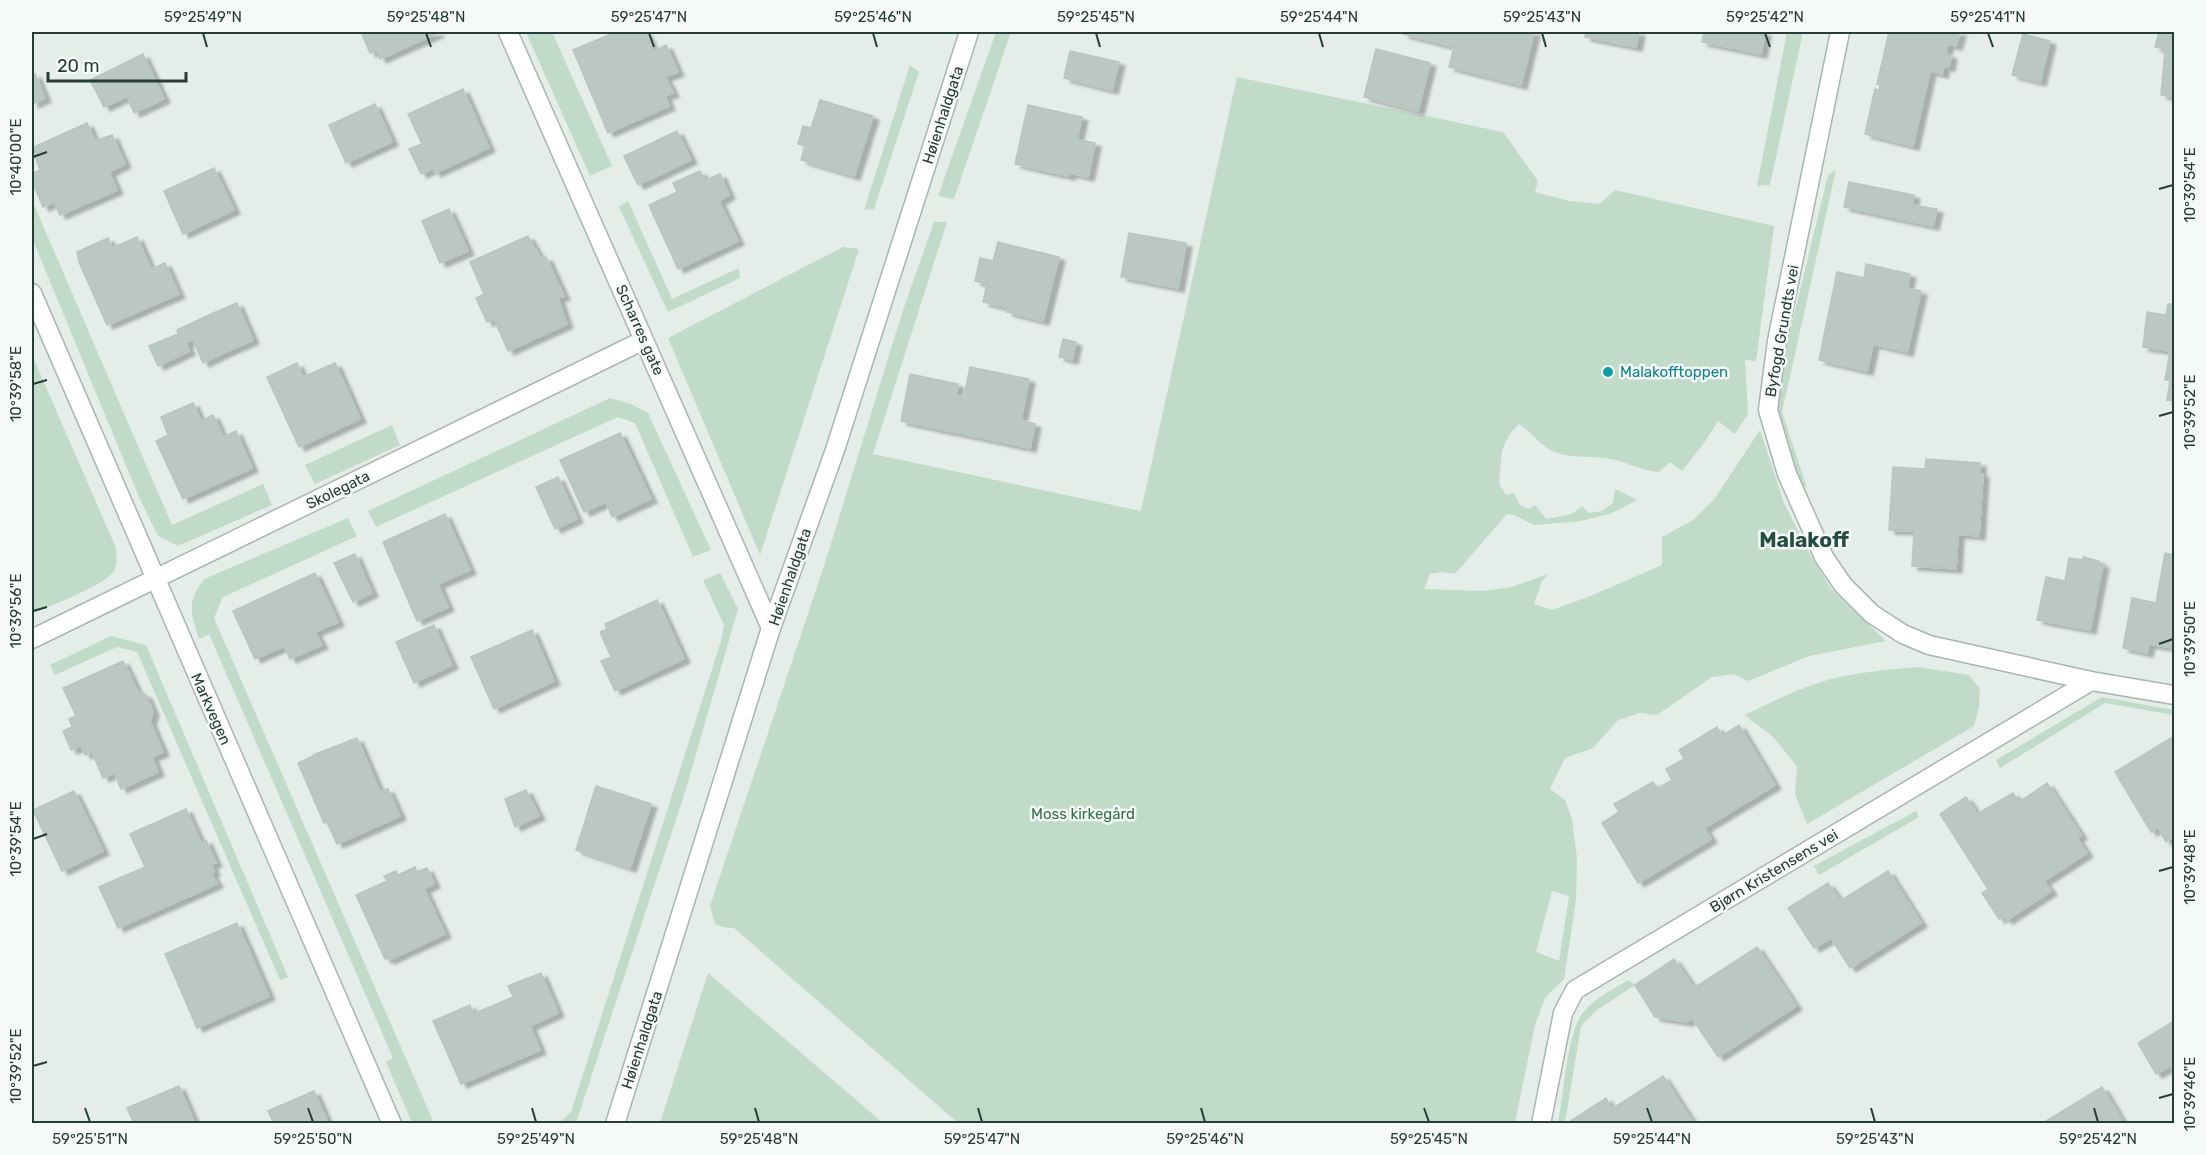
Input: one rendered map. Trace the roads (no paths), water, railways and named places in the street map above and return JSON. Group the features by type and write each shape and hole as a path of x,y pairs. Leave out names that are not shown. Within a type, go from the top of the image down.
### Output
{"street":[{"name":"Scharres gate","path":"508,32 771,628"},
{"name":"Høienhaldgata","path":"615,1124 771,628 835,450 969,32"},
{"name":"Byfogd Grundts vei","path":"1840,32 1777,341 1768,410 1787,474 1824,557 1843,585 1872,614 1903,634 1929,645 2091,681 2175,695"},
{"name":"Markvegen","path":"32,293 392,1124"},
{"name":"Skolegata","path":"32,639 645,340"},
{"name":"Bjørn Kristensens vei","path":"1541,1124 1563,1013 1575,990 2091,681"}],"place":[{"name":"Malakofftoppen","path":"1608,372"}],"district":[{"name":"Malakoff","path":"1804,540"}],"park label":[{"name":"Moss kirkegård","path":"1083,814"}]}
